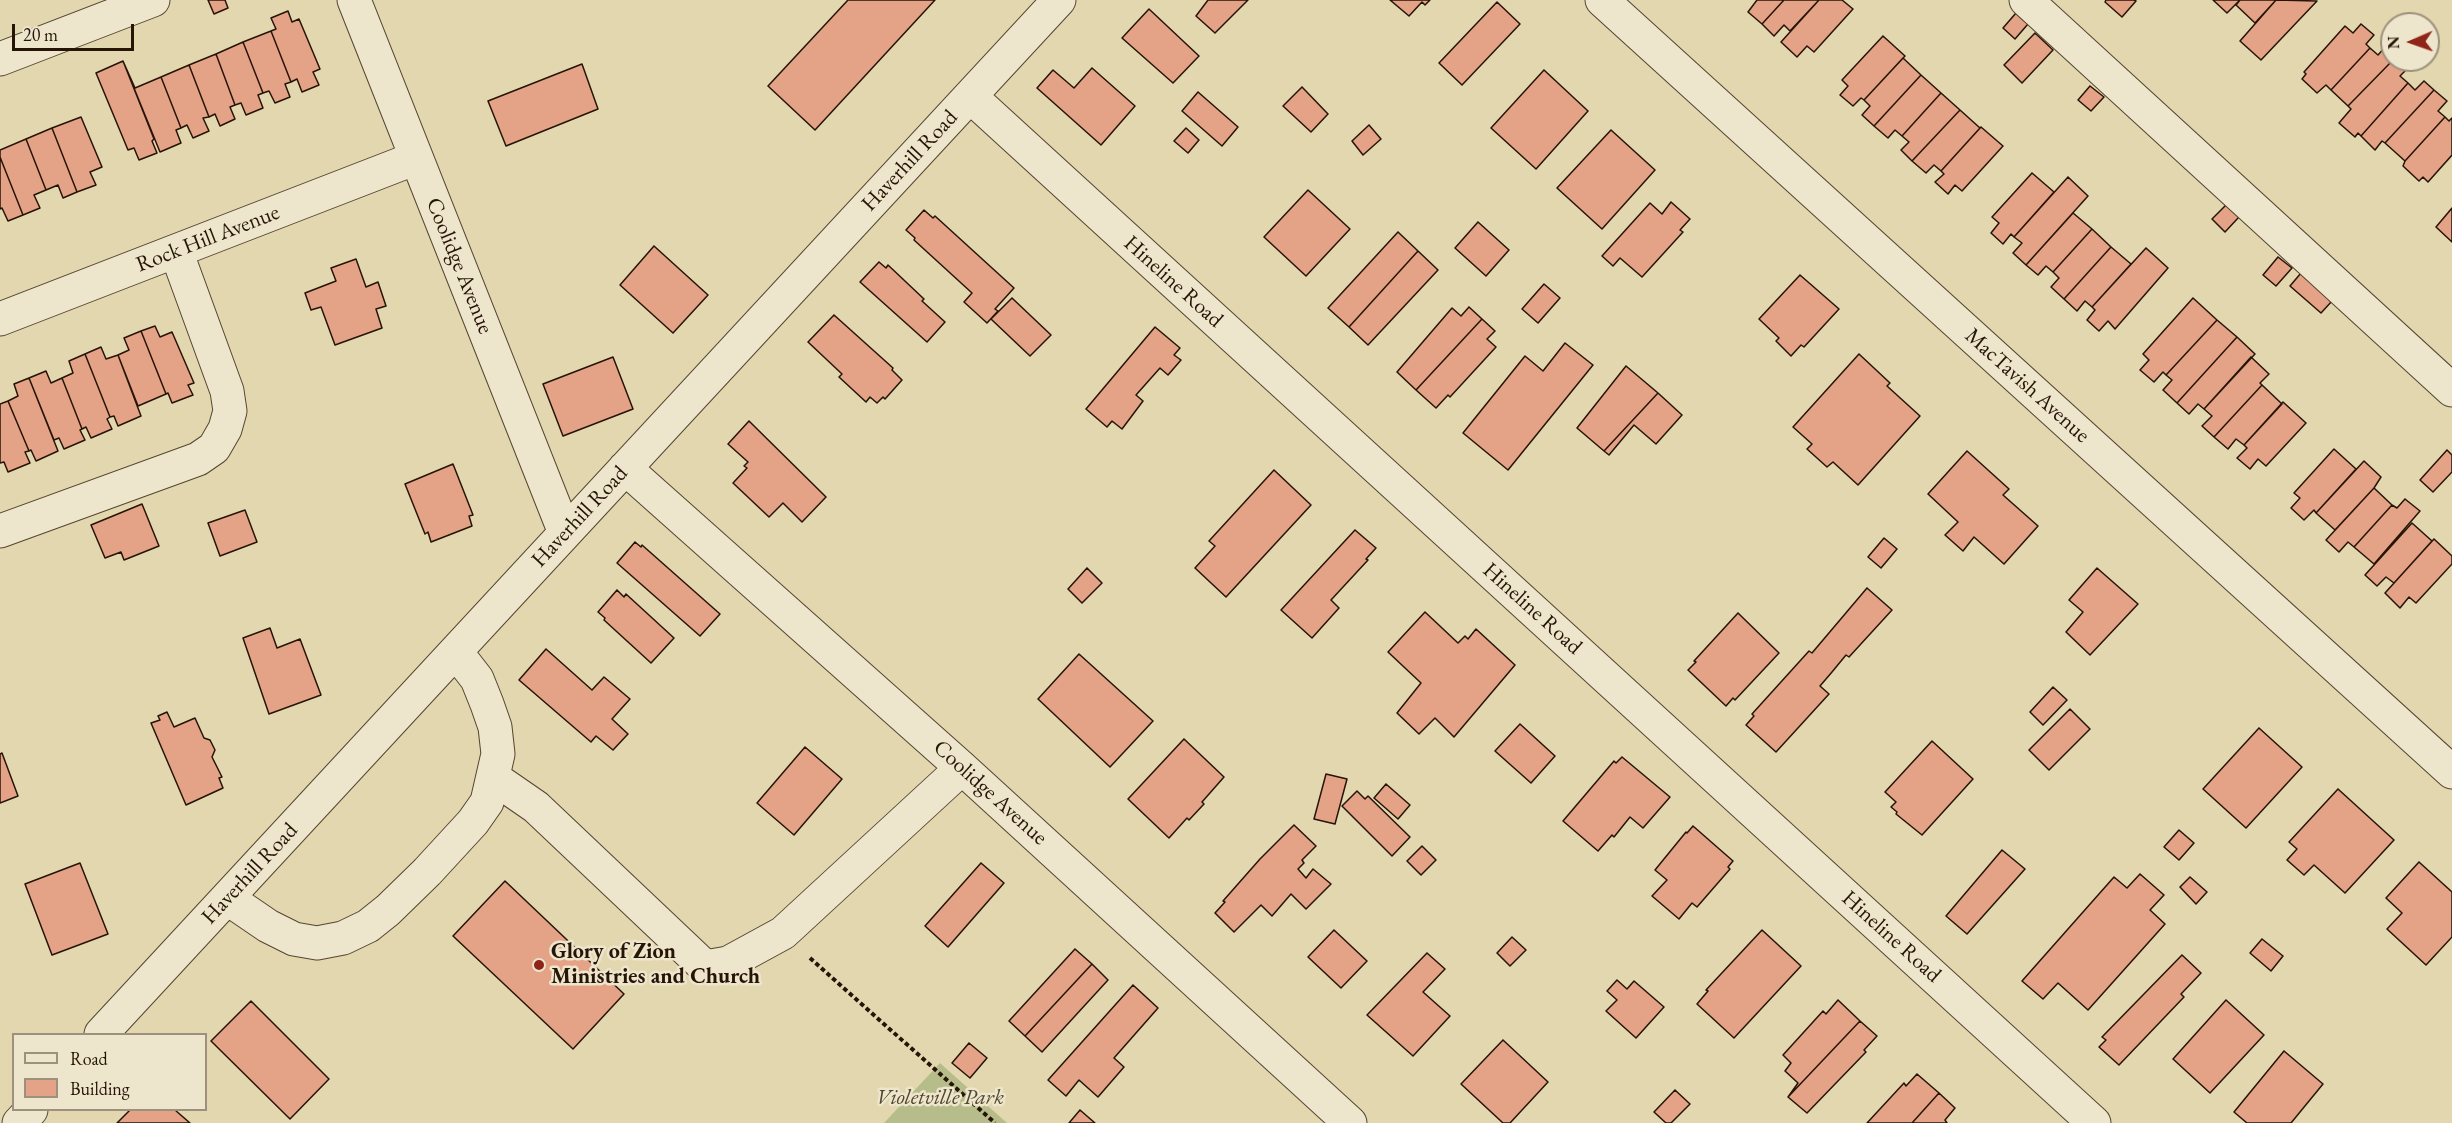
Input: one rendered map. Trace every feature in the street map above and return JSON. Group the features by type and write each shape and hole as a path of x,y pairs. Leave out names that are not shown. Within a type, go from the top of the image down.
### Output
{"street":[{"path":"0,59 153,0"},
{"name":"Coolidge Avenue","path":"354,0 565,533"},
{"name":"Haverhill Road","path":"103,1033 1059,0"},
{"name":"MacTavish Avenue","path":"1602,0 2452,772"},
{"path":"2026,0 2452,390"},
{"name":"Hineline Road","path":"970,96 2094,1123"},
{"name":"Rock Hill Avenue","path":"0,320 416,158"},
{"path":"0,531 198,459 214,448 225,429 230,411 227,391 176,251"},
{"name":"Coolidge Avenue","path":"625,468 962,768 1350,1123"},
{"path":"227,898 268,926 294,939 317,943 343,938 368,926 381,915 473,822 487,802 498,754 495,727 477,680 456,652"},
{"path":"494,778 536,807 705,967 728,963 783,933 962,768"},
{"path":"19,1123 30,1111"}],"path":[{"path":"783,933 995,1123"}],"green space":[{"name":"Violetville Park","path":"940,1063 1007,1123 884,1123"}],"building":[{"path":"208,0 225,0 228,8 214,14"},
{"path":"848,0 935,0 815,130 768,86"},
{"path":"1208,0 1248,0 1215,33 1196,16"},
{"path":"1390,0 1430,0 1425,5 1422,2 1409,16"},
{"path":"1757,0 1784,0 1762,24 1748,12"},
{"path":"1784,0 1819,0 1790,31 1784,25 1774,36 1762,24"},
{"path":"1819,0 1842,0 1853,9 1814,52 1807,46 1797,57 1781,42"},
{"path":"2106,0 2136,1 2122,17 2105,2"},
{"path":"2213,0 2240,0 2227,13"},
{"path":"2240,0 2276,0 2255,23 2236,5"},
{"path":"2276,0 2317,1 2261,60 2240,41"},
{"path":"1497,2 1520,24 1462,85 1439,63"},
{"path":"1149,9 1199,56 1173,83 1122,38"},
{"path":"288,11 292,22 299,19 320,69 313,72 319,85 302,92 297,79 291,82 271,31 276,29 271,18"},
{"path":"2016,13 2028,24 2015,39 2003,28"},
{"path":"2361,24 2374,35 2366,44 2370,48 2331,90 2326,85 2317,93 2302,79 2306,74 2304,72 2345,26 2353,33"},
{"path":"271,31 291,82 285,84 290,97 275,103 269,91 263,93 243,42"},
{"path":"2035,33 2053,50 2022,83 2004,65"},
{"path":"1883,36 1905,56 1864,100 1861,98 1853,106 1840,95 1848,86 1842,80"},
{"path":"243,42 263,93 258,95 263,108 246,115 241,103 235,105 216,54"},
{"path":"2370,48 2378,55 2380,53 2381,72 2348,106 2331,90"},
{"path":"216,54 235,105 230,107 235,119 220,126 215,114 209,117 189,65"},
{"path":"1903,58 1921,75 1874,126 1862,115 1870,106 1864,100"},
{"path":"123,61 135,88 161,77 181,128 176,130 181,143 160,152"},
{"path":"123,61 154,139 152,141 157,153 139,160 134,148 128,150 96,73"},
{"path":"582,64 598,109 506,146 488,101"},
{"path":"189,65 209,117 203,118 209,131 193,138 187,125 181,128 161,77"},
{"path":"1092,68 1135,106 1101,145 1037,88 1053,70 1074,88"},
{"path":"1544,70 1588,111 1536,169 1491,128"},
{"path":"2381,72 2404,72 2400,76 2408,83 2361,136 2358,133 2355,137 2339,123 2351,109 2348,106"},
{"path":"1921,75 1941,93 1902,136 1895,130 1888,138 1874,126"},
{"path":"2424,81 2434,90 2385,143 2382,141 2375,150 2361,136 2408,83 2415,90"},
{"path":"2090,86 2104,97 2091,111 2078,100"},
{"path":"1302,87 1328,114 1311,132 1283,106"},
{"path":"2434,90 2447,101 2438,111 2445,117 2405,161 2385,143"},
{"path":"1198,92 1238,127 1222,146 1182,111"},
{"path":"1941,93 1960,110 1912,161 1901,150 1909,142 1902,136"},
{"path":"1960,110 1980,128 1941,171 1934,165 1926,173 1912,161"},
{"path":"81,117 102,167 90,172 96,185 77,192 52,128"},
{"path":"2445,117 2449,121 2452,118 2452,155 2428,182 2423,177 2419,181 2403,166 2405,161"},
{"path":"1369,125 1381,139 1363,155 1352,141"},
{"path":"1981,127 2003,146 1962,191 1955,185 1948,194 1935,182 1944,174 1941,171"},
{"path":"52,128 77,192 63,198 58,185 46,190 26,139"},
{"path":"1186,128 1199,140 1188,153 1174,141"},
{"path":"1611,130 1655,170 1602,229 1557,188"},
{"path":"26,139 46,190 34,195 40,208 23,215 0,157 0,150"},
{"path":"0,157 23,215 8,221 2,208 0,209"},
{"path":"2032,173 2054,192 2014,237 2011,234 2003,244 1991,233 1999,223 1992,217"},
{"path":"2068,177 2088,196 2026,265 2013,253 2022,243 2014,237"},
{"path":"1308,190 1350,229 1306,276 1264,237"},
{"path":"1671,202 1690,219 1680,230 1683,232 1642,277 1620,258 1613,266 1602,256 1650,203 1662,214"},
{"path":"2227,204 2239,217 2225,232 2212,219"},
{"path":"2452,208 2452,242 2436,227"},
{"path":"924,210 933,218 935,216 1014,288 995,309 998,311 987,323 964,302 972,293 906,230"},
{"path":"2073,213 2092,229 2053,272 2046,266 2038,275 2026,265"},
{"path":"1478,222 1509,250 1486,276 1455,248"},
{"path":"2092,229 2111,247 2064,299 2051,287 2059,278 2053,272"},
{"path":"1398,232 1418,251 1349,327 1328,308"},
{"path":"654,246 708,295 673,333 620,285"},
{"path":"2111,247 2131,264 2092,307 2085,301 2077,311 2064,299"},
{"path":"2146,248 2168,268 2115,329 2108,321 2099,331 2087,320 2095,310 2092,307"},
{"path":"1418,251 1438,270 1368,345 1349,327"},
{"path":"2278,257 2292,268 2276,286 2263,275"},
{"path":"356,259 366,287 378,282 386,306 376,309 382,328 335,345 321,307 311,310 305,293 336,281 331,268"},
{"path":"879,262 886,268 888,265 945,322 927,342 860,282"},
{"path":"2301,273 2332,301 2321,313 2290,286"},
{"path":"1800,275 1839,309 1804,347 1801,345 1791,356 1776,341 1779,338 1759,319"},
{"path":"1544,284 1560,298 1538,323 1522,309"},
{"path":"1012,298 1051,335 1030,356 991,319"},
{"path":"2193,298 2217,320 2166,375 2163,372 2154,382 2140,370 2149,360 2143,354"},
{"path":"1469,307 1482,319 1416,390 1397,372 1452,308 1461,316"},
{"path":"834,315 893,368 892,370 902,380 885,399 883,397 877,403 870,397 866,402 839,377 842,374 808,342"},
{"path":"1482,319 1495,331 1487,339 1496,347 1450,397 1448,395 1436,408 1416,390"},
{"path":"2217,320 2237,337 2177,403 2163,390 2172,380 2166,375"},
{"path":"155,326 160,337 172,332 194,383 188,385 193,395 172,403 168,393 166,394 141,331"},
{"path":"1155,327 1180,348 1174,355 1181,360 1168,375 1160,368 1136,395 1143,401 1122,429 1112,421 1107,427 1086,409"},
{"path":"141,331 166,394 138,406 118,355 129,350 124,338"},
{"path":"2237,337 2255,354 2204,409 2198,404 2189,414 2177,403"},
{"path":"1565,343 1593,365 1508,470 1463,433 1525,356 1543,371"},
{"path":"101,347 106,359 118,355 141,416 118,426 114,416 110,417 85,354"},
{"path":"85,354 110,417 107,419 112,429 91,438 86,427 82,429 62,378 73,373 69,361"},
{"path":"1859,354 1890,383 1887,386 1920,416 1858,485 1833,462 1827,467 1807,449 1812,444 1793,427"},
{"path":"613,357 633,409 563,436 543,384"},
{"path":"2251,357 2269,374 2260,383 2262,385 2214,437 2202,426 2212,416 2204,409"},
{"path":"1626,366 1658,393 1604,451 1577,428"},
{"path":"46,371 51,383 62,378 85,440 64,449 59,438 54,440 29,378"},
{"path":"29,378 58,451 36,461 31,450 29,451 8,401 18,396 14,384"},
{"path":"2262,385 2282,404 2244,445 2236,439 2228,449 2214,437"},
{"path":"1658,393 1682,415 1656,444 1634,425 1609,455 1604,451"},
{"path":"8,401 29,451 25,452 30,463 8,472 4,462 0,463 0,404"},
{"path":"2283,402 2306,423 2266,466 2258,459 2250,469 2237,458 2247,448 2244,445"},
{"path":"749,421 826,497 802,522 783,503 769,517 733,483 747,468 744,466 748,462 728,444"},
{"path":"2334,449 2356,469 2316,513 2314,510 2304,520 2291,508 2300,498 2294,493"},
{"path":"2447,450 2452,455 2452,472 2433,492 2420,480"},
{"path":"1967,451 2009,489 2003,495 2038,526 2004,564 1974,537 1963,551 1945,535 1958,522 1928,494"},
{"path":"2364,461 2381,477 2374,488 2335,530 2316,513"},
{"path":"453,464 473,515 469,516 472,526 431,542 428,532 425,534 405,484"},
{"path":"1274,470 1311,505 1226,597 1195,568 1215,546 1209,541"},
{"path":"2374,488 2392,505 2354,547 2348,542 2339,552 2326,540"},
{"path":"2405,499 2420,511 2374,564 2354,547 2392,505 2397,508"},
{"path":"142,504 159,546 124,560 121,552 105,558 91,525"},
{"path":"245,510 257,542 220,556 208,523"},
{"path":"2412,523 2432,541 2394,583 2386,577 2377,586 2365,575"},
{"path":"1355,530 1376,548 1366,559 1368,560 1331,600 1339,608 1312,638 1281,610"},
{"path":"1884,538 1897,549 1881,568 1868,557"},
{"path":"2434,539 2452,556 2452,564 2416,603 2409,597 2400,608 2385,593"},
{"path":"635,542 641,547 642,545 720,614 700,636 617,563"},
{"path":"1087,568 1102,583 1082,603 1068,589"},
{"path":"2097,568 2138,604 2090,655 2066,632 2083,612 2069,600"},
{"path":"1867,588 1892,610 1849,657 1846,655 1820,686 1829,694 1776,752 1746,725 1754,716 1752,714 1809,651 1812,653"},
{"path":"617,590 624,597 626,594 674,638 651,663 598,612"},
{"path":"1425,612 1458,643 1465,636 1468,639 1476,629 1515,665 1454,737 1435,718 1419,734 1397,713 1421,683 1388,652"},
{"path":"1738,613 1779,653 1735,700 1733,698 1726,706 1688,670"},
{"path":"270,628 277,648 300,639 321,695 269,714 243,638"},
{"path":"546,649 592,690 604,677 630,699 612,719 628,734 613,750 596,736 591,742 519,680"},
{"path":"1079,654 1153,721 1110,767 1038,699"},
{"path":"2053,687 2067,700 2043,725 2030,712"},
{"path":"2070,709 2090,729 2049,770 2029,750"},
{"path":"167,712 174,727 195,718 204,738 210,740 215,750 212,757 222,777 219,778 223,788 186,805 151,723 160,720 158,716"},
{"path":"1520,724 1555,756 1531,783 1495,751"},
{"path":"2259,728 2302,767 2246,828 2203,789"},
{"path":"1184,739 1224,777 1202,802 1204,804 1189,820 1187,818 1169,838 1128,799"},
{"path":"1932,741 1973,779 1922,835 1896,814 1897,812 1891,807 1896,802 1885,792"},
{"path":"805,747 842,779 794,835 757,803"},
{"path":"2,753 18,796 0,803 0,754"},
{"path":"1622,757 1670,797 1643,828 1630,817 1614,837 1612,835 1598,851 1563,821 1614,761 1616,763"},
{"path":"1326,774 1347,779 1335,824 1314,819"},
{"path":"1386,784 1410,805 1398,819 1374,798"},
{"path":"2338,789 2394,840 2345,893 2314,865 2304,875 2287,860 2297,849 2289,842"},
{"path":"1357,791 1365,799 1368,796 1410,837 1392,856 1342,806"},
{"path":"1294,825 1316,846 1302,860 1304,863 1298,869 1306,878 1313,869 1331,884 1306,909 1291,894 1272,916 1261,905 1234,932 1215,913 1260,859"},
{"path":"1693,826 1733,861 1728,867 1730,869 1697,907 1692,903 1679,919 1652,896 1667,880 1655,870"},
{"path":"2179,830 2194,843 2179,860 2164,847"},
{"path":"1422,846 1436,860 1421,875 1407,861"},
{"path":"2002,850 2025,869 1967,934 1946,916"},
{"path":"2419,862 2452,892 2452,937 2426,965 2387,929 2402,913 2386,898"},
{"path":"80,863 108,934 52,955 25,884"},
{"path":"981,863 1004,883 948,947 925,926"},
{"path":"2140,874 2164,895 2150,910 2165,924 2088,1010 2058,983 2043,999 2022,981 2114,877 2127,888"},
{"path":"2190,877 2207,892 2196,904 2180,887"},
{"name":"Glory of Zion Ministries and Church","path":"505,881 624,994 573,1049 453,936"},
{"path":"1334,930 1367,961 1341,988 1308,957"},
{"path":"1762,930 1801,966 1734,1038 1697,1004 1708,991 1706,990"},
{"path":"1512,937 1526,950 1510,966 1497,953"},
{"path":"2262,939 2283,956 2271,971 2250,953"},
{"path":"1075,949 1092,964 1025,1036 1009,1021"},
{"path":"1427,953 1445,969 1423,992 1450,1016 1413,1056 1367,1015"},
{"path":"2182,955 2201,973 2181,994 2184,997 2119,1065 2099,1047 2106,1040 2102,1037"},
{"path":"1092,964 1108,980 1042,1052 1025,1036"},
{"path":"1617,980 1627,989 1634,981 1664,1007 1636,1038 1606,1011 1617,1000 1607,991"},
{"path":"1133,985 1158,1008 1114,1058 1124,1067 1098,1097 1079,1080 1066,1096 1048,1080"},
{"path":"1838,1000 1860,1021 1788,1097 1798,1083 1785,1071 1791,1063 1783,1055 1823,1011 1826,1014"},
{"path":"2226,1000 2264,1035 2210,1093 2173,1059"},
{"path":"251,1001 329,1079 290,1119 211,1041"},
{"path":"1860,1021 1877,1036 1864,1050 1866,1052 1807,1113 1788,1097"},
{"path":"1503,1040 1548,1082 1510,1123 1503,1123 1461,1084"},
{"path":"969,1043 987,1058 970,1078 952,1063"},
{"path":"2284,1051 2323,1084 2291,1123 2247,1123 2234,1112"},
{"path":"1917,1074 1939,1093 1912,1123 1867,1123 1904,1083 1906,1086"},
{"path":"1675,1090 1690,1104 1671,1123 1666,1123 1654,1112"},
{"path":"1939,1093 1955,1108 1945,1120 1947,1123 1912,1123"},
{"path":"1080,1110 1095,1123 1069,1123"},
{"path":"129,1111 176,1111 190,1123 117,1123"}],"place":[{"name":"Glory of Zion Ministries and Church","path":"539,965"}]}
